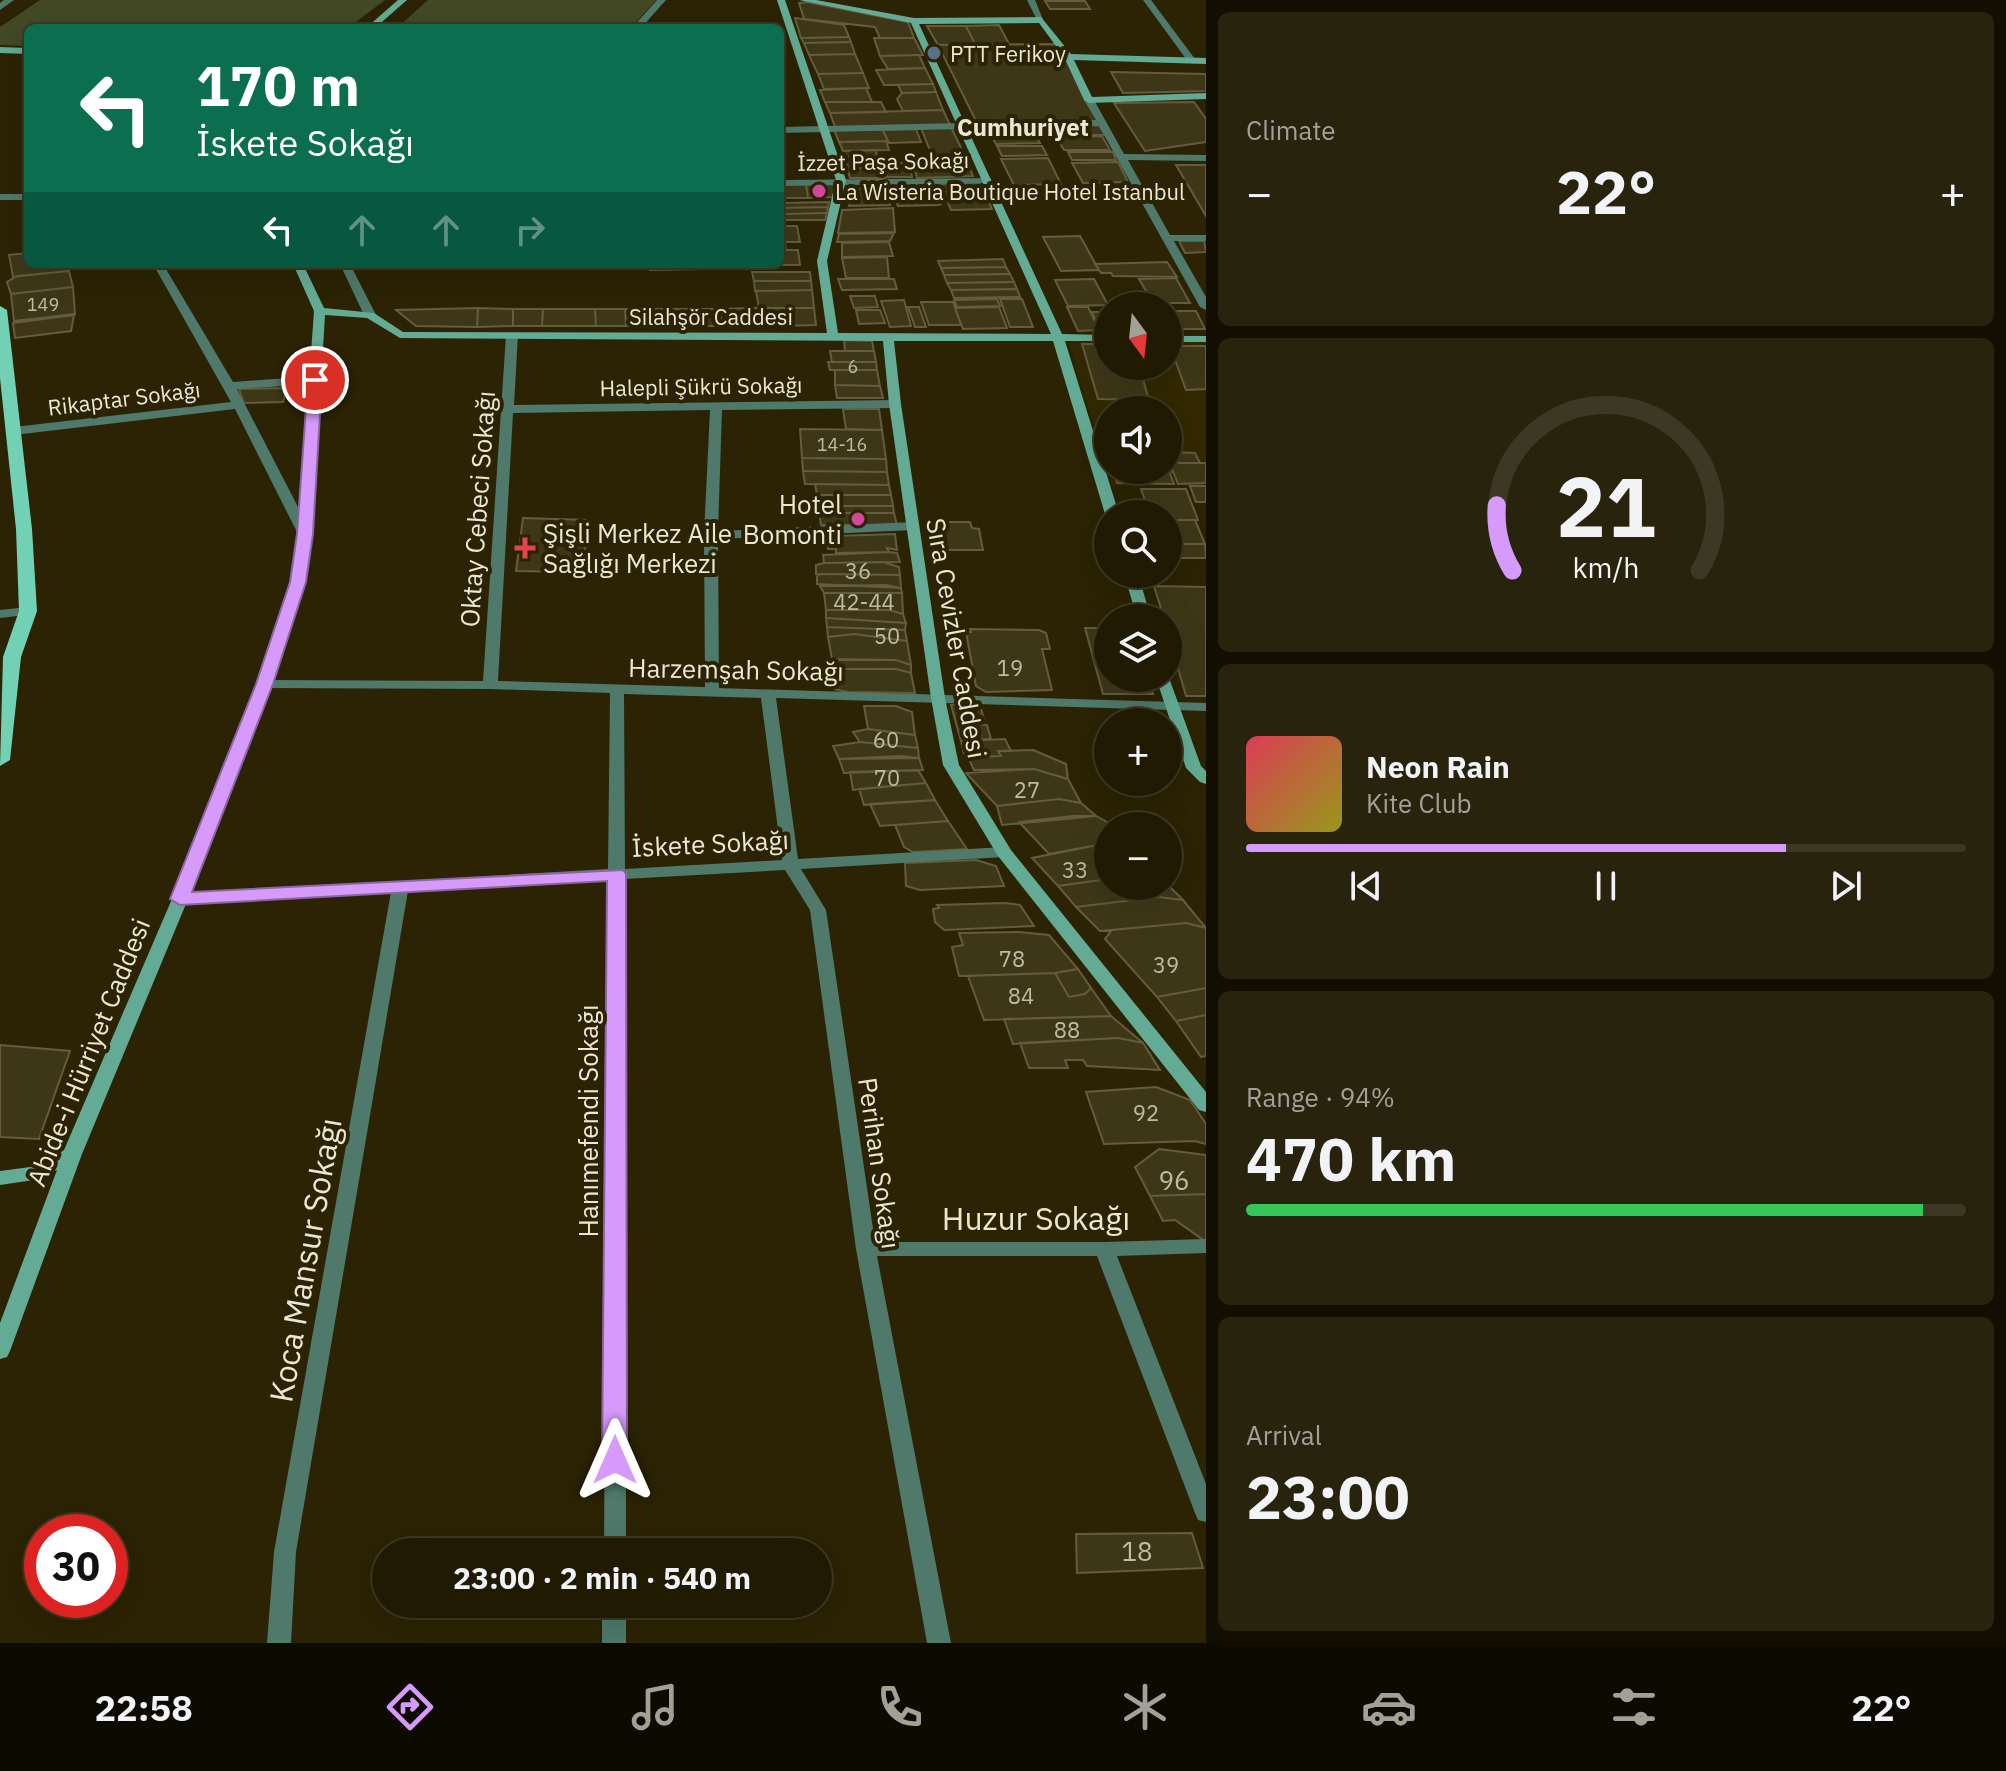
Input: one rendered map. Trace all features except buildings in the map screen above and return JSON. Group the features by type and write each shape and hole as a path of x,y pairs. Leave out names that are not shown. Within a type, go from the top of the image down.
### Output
{"main road":[{"path":"0,310 24,529 28,611 12,657 0,760"}],"street":[{"path":"0,7 10,0"},
{"path":"375,24 403,0"},
{"path":"640,24 662,0"},
{"path":"781,0 841,182 822,261 833,336"},
{"path":"805,0 914,21 1041,20"},
{"path":"1031,0 1041,20 1068,57 1206,307"},
{"path":"1147,0 1192,61"},
{"path":"914,21 1058,338 1108,500"},
{"path":"0,50 24,51"},
{"path":"1068,57 1206,61"},
{"path":"1089,100 1206,96"},
{"path":"784,130 1103,123"},
{"path":"1122,157 1206,158"},
{"name":"İzzet Paşa Sokağı","path":"784,183 987,180"},
{"path":"0,197 24,197"},
{"path":"1167,238 1206,238"},
{"path":"160,268 229,386 305,534"},
{"name":"Abide-i Hürriyet Caddesi","path":"0,1351 72,1154 180,899 265,684 298,582 305,534 320,311 300,268"},
{"path":"347,268 370,315"},
{"name":"Silahşör Caddesi","path":"320,311 370,315 400,335 1094,338"},
{"name":"Oktay Cebeci Sokağı","path":"490,685 512,335"},
{"name":"Sıra Cevizler Caddesi","path":"888,337 938,698 951,765 1004,852 1206,1105"},
{"path":"1182,339 1206,339"},
{"path":"229,386 315,380"},
{"name":"Halepli Şükrü Sokağı","path":"509,409 895,404"},
{"name":"Rikaptar Sokağı","path":"14,431 239,405"},
{"path":"712,693 711,535 716,406"},
{"path":"711,535 913,526"},
{"path":"0,614 28,611"},
{"name":"Harzemşah Sokağı","path":"265,684 490,685 1206,707"},
{"name":"Hanımefendi Sokağı","path":"615,1538 617,691"},
{"path":"1167,692 1194,768 1206,779"},
{"name":"Perihan Sokağı","path":"768,694 791,865 818,910 866,1249 939,1643"},
{"name":"İskete Sokağı","path":"180,899 1004,852"},
{"name":"Koca Mansur Sokağı","path":"279,1643 285,1552 400,888"},
{"path":"0,1178 34,1173 72,1154"},
{"name":"Huzur Sokağı","path":"866,1249 1206,1246"},
{"path":"1104,1249 1206,1513"},
{"path":"614,1618 614,1643"}],"shaded area":[{"path":"1068,340 1094,341 1094,380 1182,380 1182,341 1206,341 1206,485 1112,486 1182,484 1182,396 1094,396 1094,426"}],"green space":[{"path":"40,0 385,0 353,24 24,24 24,46 0,45 0,27"},
{"path":"428,0 656,0 635,24 401,24"}],"place":[{"name":"PTT Ferikoy","path":"934,53"},
{"name":"La Wisteria Boutique Hotel Istanbul","path":"819,191"},
{"name":"Hotel Bomonti","path":"858,519"},
{"name":"Şişli Merkez Aile Sağlığı Merkezi","path":"525,548"}],"district":[{"name":"Cumhuriyet","path":"1023,127"}],"route":[{"path":"315,380 305,534 298,582 265,684 180,899 616,874 615,1460"}]}
